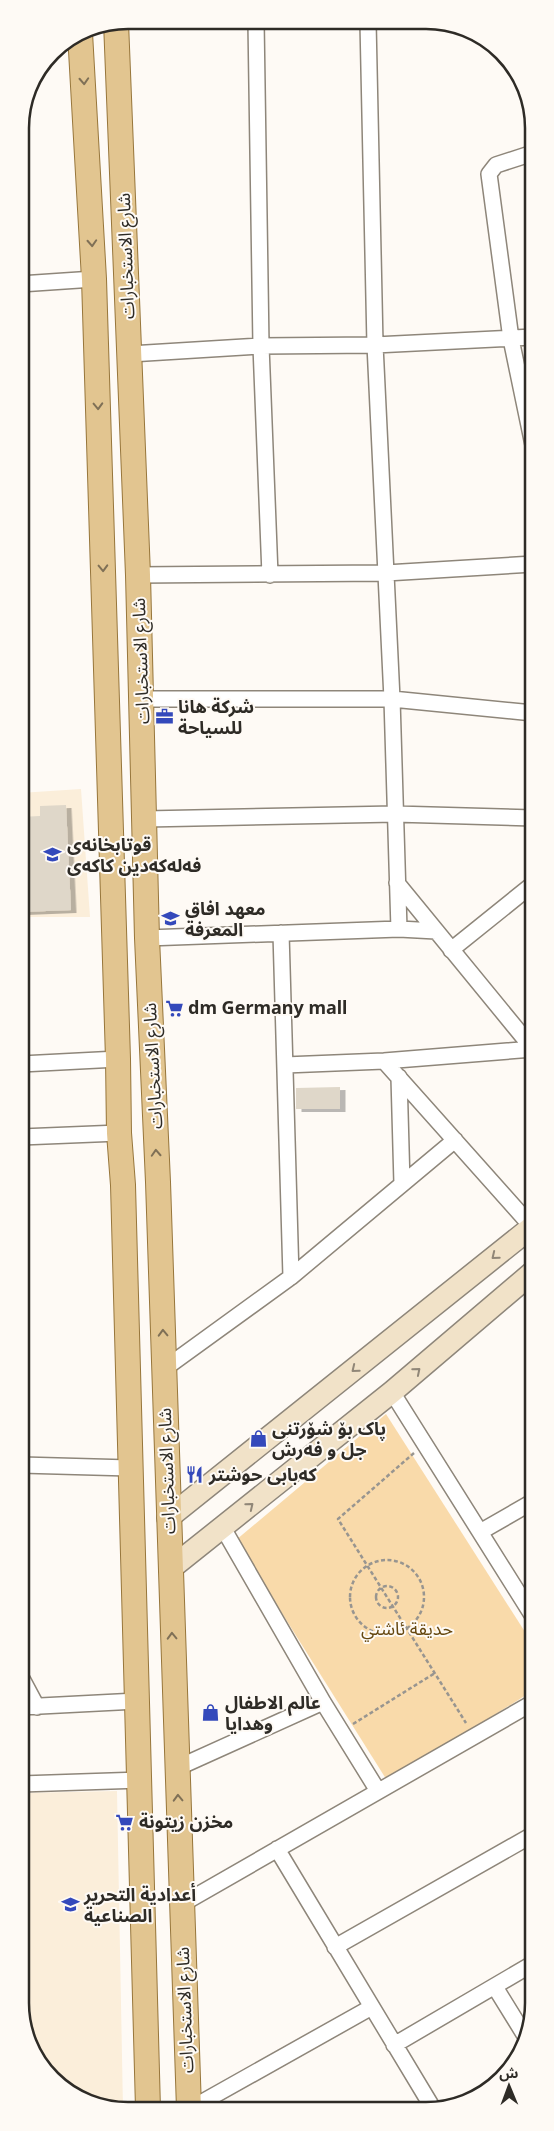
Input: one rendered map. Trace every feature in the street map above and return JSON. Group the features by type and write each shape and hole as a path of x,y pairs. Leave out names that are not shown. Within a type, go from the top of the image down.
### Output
{"main road":[{"name":"شارع الاستخبارات","path":"116,30 138,575 147,938 158,1182 189,2102"},
{"name":"شارع الاستخبارات","path":"80,41 94,279 118,1060 118,1133 123,1186 137,1701 141,1780 148,2102"},
{"path":"123,1186 158,1182"},
{"path":"168,1518 525,1232"},
{"path":"170,1569 392,1392 525,1281"},
{"path":"142,1873 180,1871"}],"street":[{"path":"256,29 261,346 270,575"},
{"path":"368,29 375,345 392,699 399,929"},
{"path":"525,155 496,165 489,174 511,339 525,406"},
{"path":"29,283 94,279"},
{"path":"130,354 261,346 375,345 525,338"},
{"path":"138,575 386,573 525,564"},
{"path":"142,699 392,699 525,712"},
{"path":"145,819 395,814 525,818"},
{"path":"397,883 525,1039"},
{"path":"452,950 525,891"},
{"path":"147,938 399,929 436,931"},
{"path":"282,933 291,1277"},
{"path":"285,1065 384,1061 525,1050"},
{"path":"29,1064 118,1060"},
{"path":"384,1061 525,1217"},
{"path":"399,1077 402,1184"},
{"path":"29,1137 118,1133"},
{"path":"164,1369 291,1277 455,1140"},
{"path":"392,1392 525,1604"},
{"path":"29,1465 130,1468"},
{"path":"480,1532 525,1506"},
{"path":"223,1528 323,1702 378,1791"},
{"path":"29,1692 37,1707"},
{"path":"29,1707 137,1701"},
{"path":"177,1768 323,1702"},
{"path":"182,1904 525,1707"},
{"path":"29,1784 141,1780"},
{"path":"335,1947 525,1839"},
{"path":"277,1849 370,2008 429,2102"},
{"path":"394,2045 525,1969"},
{"path":"495,1987 522,2030"},
{"path":"202,2102 370,2008"}],"path":[{"path":"425,1444 338,1519 474,1736"},
{"path":"380,1561 396,1561 409,1567 418,1577 423,1588 423,1602 415,1620 406,1628 394,1633 376,1632 361,1623 355,1615 350,1602 351,1589 356,1576 368,1565 380,1561"},
{"path":"381,1588 392,1588 397,1592 397,1601 393,1606 383,1607 377,1600 377,1593 381,1588"},
{"path":"341,1731 435,1673"}],"shaded area":[{"name":"قوتابخانەی فەلەکەدین کاکەی","path":"81,789 90,917 29,917 29,792"},
{"name":"أعدادية التحرير الصناعية","path":"117,1791 123,2102 96,2097 68,2082 45,2058 34,2035 29,2003 29,1793"}],"green space":[{"name":"حديقة ئاشتي","path":"386,1414 525,1632 525,1696 388,1782 236,1540"}],"building":[{"path":"66,805 71,910 29,912 29,817 40,816 40,806"},
{"path":"340,1087 340,1109 296,1109 296,1088"}],"place":[{"name":"شركة هانا للسياحة","path":"164,717"},
{"name":"قوتابخانەی فەلەکەدین کاکەی","path":"53,855"},
{"name":"معهد افاق المعرفة","path":"171,919"},
{"name":"dm Germany mall","path":"174,1008"},
{"name":"پاک بۆ شۆرتنی جل و فەرش","path":"258,1439"},
{"name":"کەبابی حوشتر","path":"195,1475"},
{"name":"عالم الاطفال وهدايا","path":"211,1713"},
{"name":"مخزن زيتونة","path":"125,1822"},
{"name":"أعدادية التحرير الصناعية","path":"70,1905"}]}
